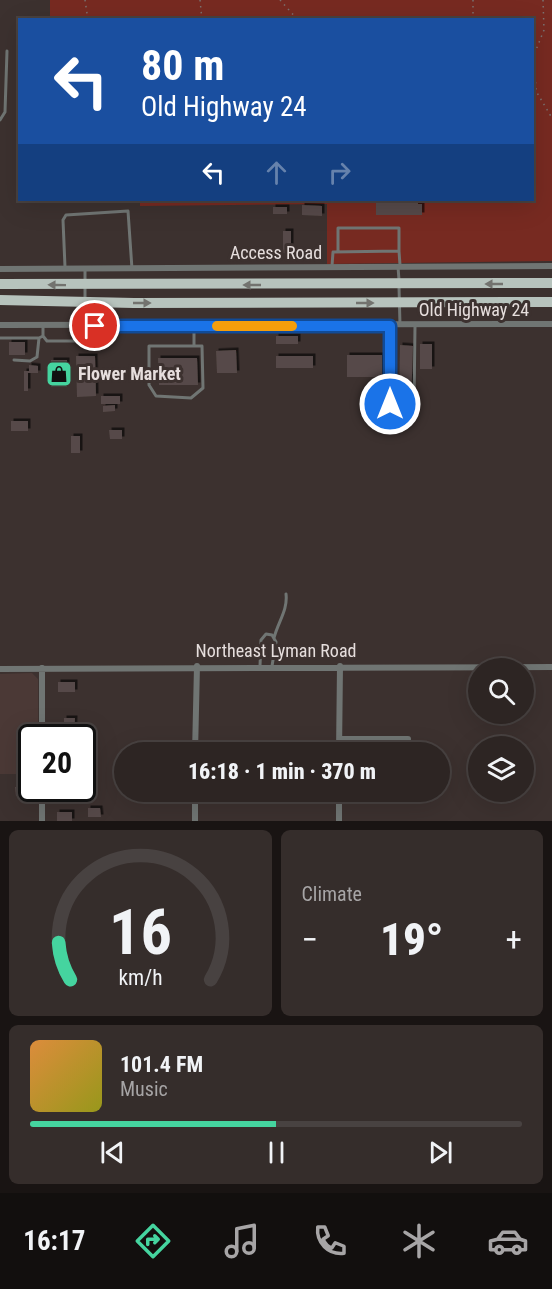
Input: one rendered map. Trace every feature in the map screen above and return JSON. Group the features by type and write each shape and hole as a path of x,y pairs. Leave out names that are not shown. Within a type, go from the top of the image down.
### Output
{"highway":[{"path":"0,285 552,283"},
{"path":"0,300 85,303 552,302"}],"street":[{"name":"Access Road","path":"0,269 552,266"},
{"name":"Old Highway 24","path":"0,325 552,324"},
{"name":"Northeast Lyman Road","path":"0,669 197,666 552,667"},
{"path":"195,742 197,666"},
{"path":"340,666 340,742"},
{"path":"42,668 42,724"},
{"path":"340,739 408,739"},
{"path":"42,802 42,821"},
{"path":"195,802 195,821"},
{"path":"339,802 339,821"}],"lane":[{"path":"0,120 5,112 7,51"},
{"path":"66,269 63,220 66,215 128,212 132,269"},
{"path":"338,252 338,228 399,228 400,326"},
{"path":"332,268 333,252 399,251"},
{"path":"0,338 41,337 47,341 78,341 83,336 84,326 85,269"},
{"path":"14,360 30,361 37,357 43,326"},
{"path":"95,326 96,336"},
{"path":"194,326 194,346"},
{"path":"390,326 390,404 394,411 403,411 414,404 415,326"},
{"path":"83,336 107,336"},
{"path":"149,346 194,346 202,346 203,388 190,398 156,396 149,385 149,346"},
{"path":"272,666 274,638 279,619 286,611 286,594"},
{"path":"260,666 263,636 266,634 274,638"}],"path":[{"path":"85,0 88,18"},
{"path":"200,0 202,18"},
{"path":"280,0 296,18"},
{"path":"473,0 473,18"},
{"path":"543,0 544,30 534,55 536,91 552,118"}],"shaded area":[{"path":"50,0 552,0 552,261 327,264 327,204 140,206 140,201 534,201 534,18 50,18"},
{"path":"32,673 38,679 38,724 18,724 18,774 0,774 0,674"}],"building":[{"path":"376,201 418,201 418,204 422,204 422,215 376,215"},
{"path":"302,205 322,206 322,216 302,215"},
{"path":"273,207 287,207 287,214 273,214"},
{"path":"283,231 291,231 291,254 283,253"},
{"path":"276,336 298,336 298,344 276,344"},
{"path":"9,342 25,342 25,355 9,355"},
{"path":"420,344 432,344 432,369 420,369"},
{"path":"400,345 413,346 411,404 399,403"},
{"path":"236,350 237,373 217,373 216,351"},
{"path":"347,355 382,355 382,377 347,377"},
{"path":"76,356 95,356 96,396 77,397"},
{"path":"276,356 313,356 313,368 276,368"},
{"path":"158,358 197,358 198,385 159,385"},
{"name":"Flower Market","path":"51,360 67,360 67,387 51,387"},
{"path":"29,365 38,366 38,373 28,373 28,391 24,391 24,371 29,371"},
{"path":"105,373 115,373 115,381 105,381"},
{"path":"101,396 120,396 120,404 101,404"},
{"path":"115,405 115,411 103,412 103,406"},
{"path":"370,406 380,406 380,416 370,416"},
{"path":"11,421 28,421 28,431 11,431"},
{"path":"109,430 122,430 122,439 110,439"},
{"path":"71,436 80,436 80,453 71,453"},
{"path":"58,682 75,682 75,692 58,692"},
{"path":"64,718 75,718 75,724 64,724"},
{"path":"15,787 18,787 18,796 16,796"},
{"path":"88,808 100,808 101,817 88,817"},
{"path":"57,812 72,812 72,821 57,821"}],"slow traffic":[{"path":"217,326 292,326"}],"place":[{"name":"Flower Market","path":"59,374"}],"route":[{"path":"95,326 390,326 390,404"}]}
